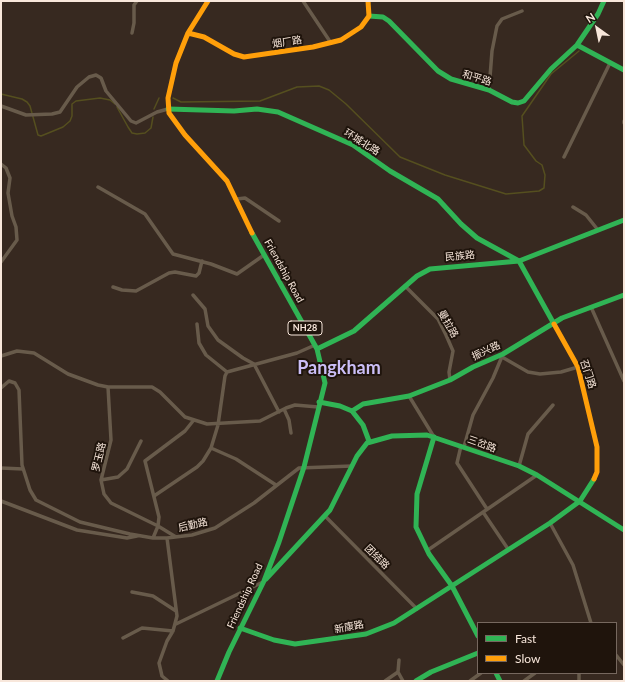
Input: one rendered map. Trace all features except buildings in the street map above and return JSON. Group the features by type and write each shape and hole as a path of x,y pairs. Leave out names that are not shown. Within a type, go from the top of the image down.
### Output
{"main road":[{"path":"168,110 170,85 188,33 208,1"},
{"path":"368,1 369,16"},
{"name":"和平路","path":"369,16 383,17 389,21 438,71 451,79 489,90 512,102 524,101 551,69 577,45 598,14 604,1"},
{"name":"烟厂路","path":"188,33 204,37 234,54 244,57 314,47 341,40 356,31 369,16"},
{"path":"577,45 624,70"},
{"name":"环城北路","path":"168,110 234,111 256,109 278,112 287,115 353,145 390,171 438,199 461,224 477,238 519,260"},
{"name":"Friendship Road","path":"168,110 185,134 227,181 264,254 316,347 324,377 324,388 304,467 264,581 240,628 217,681"},
{"name":"民族路","path":"316,347 354,331 381,310 405,286 430,269 519,260 624,220"},
{"name":"召门路","path":"519,260 555,322 578,366 591,420 598,459 597,472 593,482 580,501"},
{"name":"振兴路","path":"352,411 363,404 409,396 450,380 473,367 502,356 555,322 624,295"},
{"path":"264,581 325,516 335,502 357,456 369,441 363,425 352,411 340,406 319,404"},
{"name":"三岔路","path":"369,441 392,436 412,434 426,435 463,446 537,474 624,530"},
{"path":"434,437 416,503 416,527 428,550 452,586 477,634"},
{"name":"新康路","path":"240,628 274,640 295,644 314,643 366,634 394,623 418,609 550,523 580,501"},
{"path":"416,681 431,672 477,653"}],"street":[{"path":"132,33 134,23 134,5 137,1"},
{"path":"302,1 331,43"},
{"path":"489,90 492,51 497,26 502,19 522,12"},
{"path":"564,157 610,63"},
{"path":"1,106 30,115 35,113 52,114 60,112 77,87 92,75 96,75 101,78 106,91 131,121 136,123 157,112 168,110"},
{"path":"1,164 6,168 10,178 8,193 12,216 16,227 17,240 1,262"},
{"path":"98,187 145,214 174,254 202,261 237,274 264,254"},
{"path":"237,199 245,198 280,221"},
{"path":"573,207 586,215 598,230"},
{"path":"113,287 122,290 136,291 169,273 175,272 196,276 200,273 202,261"},
{"name":"曼拉路","path":"405,286 438,319 446,335 453,351 448,372 450,380"},
{"path":"193,295 205,309 208,326 218,340 254,364 279,412"},
{"path":"591,307 624,381"},
{"path":"197,324 199,343 206,355 227,372"},
{"path":"227,372 316,347"},
{"path":"1,356 16,351 34,353 68,374 108,387 152,387 160,392 185,418 193,421 218,425 260,420 295,405 319,404"},
{"path":"487,509 457,463 473,415 493,378 502,356 522,370 540,374 561,372 578,366"},
{"path":"618,367 624,365"},
{"path":"154,496 197,467 203,461 211,448 218,425 225,376 227,372"},
{"path":"1,388 6,382 13,382 19,390 23,469 32,495 41,504 80,522 153,538 167,538"},
{"name":"罗玉路","path":"108,387 111,440 101,480 104,494 111,503 158,526 176,537"},
{"path":"409,396 434,437"},
{"path":"519,466 528,434 553,405"},
{"path":"284,409 289,420 291,433"},
{"path":"153,538 158,526 158,517 146,459 184,431 193,421"},
{"path":"101,480 118,477 127,469 141,440"},
{"path":"211,448 236,459 276,485"},
{"name":"后勤路","path":"168,681 162,676 159,663 166,641 176,624 176,611 167,538 215,528 254,503 296,469 304,467 352,466"},
{"path":"1,468 23,469"},
{"path":"428,550 537,474"},
{"path":"1,501 77,530 127,538 138,535"},
{"path":"483,512 508,549"},
{"name":"团结路","path":"325,516 418,609"},
{"path":"550,523 573,565 591,622"},
{"path":"176,624 264,581"},
{"path":"132,592 153,596 176,611"},
{"path":"123,638 142,628 173,631"},
{"path":"617,656 624,665"},
{"path":"399,660 398,672 403,681"},
{"path":"385,681 398,672"},
{"path":"470,681 479,674"},
{"path":"524,681 534,674"}],"waterway":[{"path":"173,98 181,102 260,101 297,87 319,86 329,90 346,104 400,157 445,175 506,194 539,191 544,188 545,175 542,165 536,161 524,145 522,116 551,74 579,51"},
{"path":"1,94 22,99 27,102 30,106 38,135 41,136 63,127 70,121 72,116 72,104 76,101 100,98 110,100 115,104"},
{"path":"154,109 159,98"},
{"path":"117,107 132,133 145,133 151,128 153,117"}],"traffic: fast":[{"path":"369,16 383,17 389,21 438,71 451,79 489,90 512,102 518,103 524,101 551,69 577,45 598,14 604,1"},
{"path":"577,45 624,70"},
{"path":"168,109 234,111 257,109 278,112 353,145 390,171 438,199 461,224 477,238 519,261 554,324"},
{"path":"317,349 354,331 417,276 430,269 519,261 624,220"},
{"path":"217,681 229,652 264,581 279,542 304,467 325,383 317,349 252,233"},
{"path":"352,411 363,404 409,396 450,380 473,367 503,354 562,318 624,295"},
{"path":"319,402 340,406 352,411 363,425 369,441"},
{"path":"266,579 330,510 357,456 367,443 392,436 427,435 519,466 537,475 624,530"},
{"path":"434,437 417,494 416,527 429,554 452,586 477,634"},
{"path":"240,628 274,640 295,644 366,634 394,623 550,523 580,501 594,479"},
{"path":"416,681 431,672 477,653"},
{"path":"496,674 500,681"}],"traffic: slow":[{"path":"208,1 188,33 176,63 168,98 169,113 185,135 227,181 252,233"},
{"path":"188,33 204,37 234,54 244,57 313,47 341,40 361,27 369,16 368,1"},
{"path":"554,324 578,367 597,447 597,472 594,479"}],"district":[{"name":"Pangkham","path":"339,368"}]}
